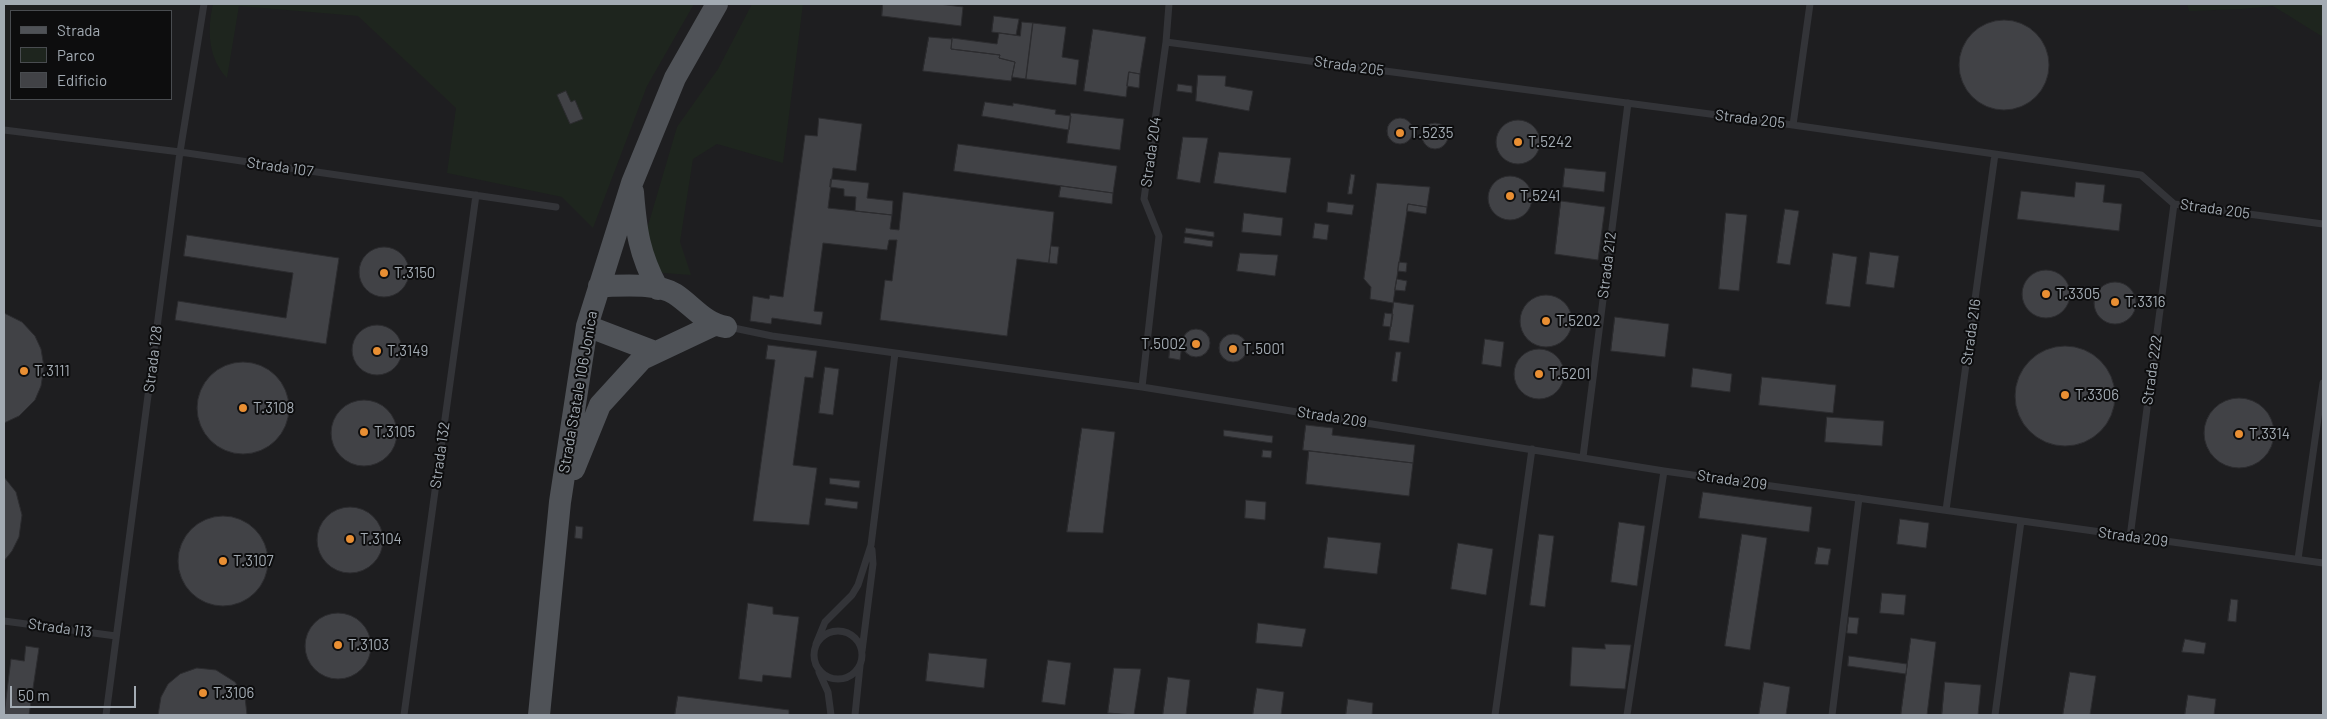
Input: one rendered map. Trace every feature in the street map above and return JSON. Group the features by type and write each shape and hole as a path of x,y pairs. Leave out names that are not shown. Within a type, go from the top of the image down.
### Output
{"main road":[{"name":"Strada Statale 106 Jonica","path":"539,715 560,502 587,326 632,183 675,78 717,4"},
{"path":"632,183 636,228 645,265 658,289"},
{"path":"599,286 638,286 674,292 721,326"},
{"path":"587,326 655,352"},
{"path":"560,502 600,405 642,359 721,326"}],"lane":[{"name":"Strada 128","path":"106,715 180,152 204,4"},
{"name":"Strada 204","path":"1142,388 1158,236 1144,199 1166,42 1169,4"},
{"path":"1793,125 1810,4"},
{"name":"Strada 205","path":"1166,42 1793,125 2141,174 2174,204 2323,224"},
{"name":"Strada 212","path":"1583,457 1628,103"},
{"name":"Strada 107","path":"4,130 180,152 556,207"},
{"name":"Strada 216","path":"1946,510 1995,154"},
{"name":"Strada 132","path":"404,715 476,195"},
{"name":"Strada 222","path":"2130,537 2174,204"},
{"name":"Strada 209","path":"721,326 772,336 1142,388 1664,471 2323,563"},
{"path":"831,715 828,692 814,659 816,644 825,622 852,595 858,586 871,545 894,353"},
{"path":"2298,559 2323,382"},
{"path":"1495,715 1532,449"},
{"path":"1627,715 1664,471"},
{"path":"1832,715 1859,498"},
{"path":"1995,715 2021,521"},
{"path":"855,715 873,564 871,545"},
{"name":"Strada 113","path":"4,621 116,636"},
{"path":"816,644 827,633 842,631 856,639 861,657 852,674 836,679 829,677 817,667"}],"shaded area":[{"path":"4,4 2323,4 2323,715 4,715"}],"green space":[{"path":"213,4 694,4 647,86 593,228 562,197 447,173 456,108 358,16 239,6 227,78 216,62 211,43 210,24"},
{"path":"752,4 803,4 783,163 717,144 693,159 680,242 691,275 663,273 653,267 647,229 677,127 718,69"},
{"path":"2187,4 2323,4 2323,37 2273,6 2189,11"}],"building":[{"path":"883,4 939,4 963,7 961,26 882,16"},
{"path":"994,16 1019,19 1016,35 992,32"},
{"path":"2004,20 2021,23 2036,33 2046,48 2049,65 2046,82 2036,97 2021,107 2004,110 1987,107 1972,97 1962,82 1959,65 1962,48 1972,33 1987,23"},
{"path":"1022,22 1033,23 1026,79 1012,77 1015,62 999,58 1000,55 951,49 952,38 997,44 999,33 1020,36"},
{"path":"1033,23 1066,27 1062,57 1079,60 1076,85 1026,79"},
{"path":"1093,29 1146,37 1140,74 1129,72 1126,97 1084,91"},
{"path":"929,37 952,39 951,49 1000,55 999,58 1015,62 1011,81 923,71"},
{"path":"1129,72 1140,74 1139,88 1127,86"},
{"path":"1198,75 1226,76 1225,86 1253,91 1249,111 1196,101"},
{"path":"1178,84 1192,86 1192,93 1177,91"},
{"path":"566,91 571,102 575,100 583,119 570,124 557,95"},
{"path":"985,102 1013,106 1013,103 1056,110 1055,114 1071,116 1069,130 982,116"},
{"path":"1071,113 1124,119 1120,150 1067,143"},
{"path":"819,118 862,124 856,171 833,168 828,208 892,215 890,229 899,230 903,192 1054,212 1049,263 1017,259 1007,336 880,320 885,280 892,281 897,240 889,240 887,250 823,243 814,311 823,312 821,325 772,318 771,324 750,321 753,296 769,299 770,295 783,297 805,135 817,136"},
{"name":"T.5235","path":"1400,118 1409,122 1413,131 1409,140 1400,144 1391,140 1387,131 1391,122"},
{"name":"T.5242","path":"1514,120 1522,120 1534,126 1540,142 1534,158 1522,164 1514,164 1502,158 1496,146 1496,138 1502,126"},
{"path":"1435,123 1444,127 1448,136 1444,145 1435,149 1426,145 1422,136 1426,127"},
{"path":"1183,137 1208,138 1200,183 1177,179"},
{"path":"958,144 1117,166 1113,193 954,171"},
{"path":"1219,152 1291,158 1286,193 1214,183"},
{"path":"1565,168 1606,172 1604,192 1563,187"},
{"path":"1351,174 1355,175 1352,194 1348,194"},
{"name":"T.5241","path":"1510,176 1522,180 1528,186 1532,198 1528,210 1522,216 1510,220 1498,216 1492,210 1488,198 1492,186 1498,180"},
{"path":"831,179 869,183 867,198 893,201 892,215 855,211 856,197 844,196 844,189 830,187"},
{"path":"2076,182 2105,185 2103,202 2122,204 2119,231 2017,219 2021,191 2074,197"},
{"path":"1377,183 1430,187 1427,207 1408,204 1393,303 1370,299 1371,287 1364,279"},
{"path":"1061,186 1113,193 1112,204 1059,197"},
{"path":"1561,201 1605,207 1598,260 1555,254"},
{"path":"1328,202 1354,205 1352,215 1327,212"},
{"path":"1408,204 1427,207 1426,214 1407,211"},
{"path":"1785,209 1799,211 1790,265 1777,263"},
{"path":"1244,213 1283,218 1281,236 1242,232"},
{"path":"1726,213 1747,215 1739,291 1719,289"},
{"path":"1315,223 1329,225 1327,240 1313,238"},
{"path":"1186,228 1214,232 1214,237 1185,233"},
{"path":"187,235 339,258 326,344 175,320 178,301 286,318 293,273 184,256"},
{"path":"1185,237 1213,241 1212,247 1184,243"},
{"path":"1051,246 1059,247 1057,264 1049,263"},
{"name":"T.3150","path":"384,247 398,251 405,258 409,272 405,286 398,293 384,297 370,293 363,286 359,272 363,258 370,251"},
{"path":"1870,252 1899,256 1894,288 1866,284"},
{"path":"1240,253 1278,255 1275,276 1237,271"},
{"path":"1833,253 1857,257 1850,307 1826,304"},
{"path":"1399,262 1407,263 1406,272 1398,271"},
{"name":"T.3305","path":"2041,270 2051,270 2063,277 2070,289 2070,299 2063,311 2051,318 2041,318 2033,314 2026,307 2022,299 2022,289 2026,281 2033,274"},
{"path":"1397,279 1407,281 1405,291 1395,290"},
{"name":"T.3316","path":"2119,282 2127,285 2133,291 2136,303 2133,315 2127,321 2111,324 2103,321 2097,315 2094,299 2097,291 2103,285"},
{"name":"T.5202","path":"1546,295 1556,297 1564,303 1570,311 1572,321 1570,331 1564,339 1556,345 1546,347 1536,345 1528,339 1522,331 1520,321 1522,311 1528,303 1536,297"},
{"path":"1394,302 1414,305 1409,343 1389,340"},
{"name":"T.3111","path":"4,313 22,322 35,336 41,349 44,367 41,386 35,400 19,416 4,423"},
{"path":"1385,313 1393,314 1391,327 1383,326"},
{"path":"1615,317 1669,324 1665,357 1611,351"},
{"name":"T.3149","path":"377,325 387,327 395,332 400,340 402,350 400,360 395,368 387,373 377,375 367,373 359,368 354,360 352,350 354,340 359,332 367,327"},
{"name":"T.5002","path":"1196,329 1206,333 1210,343 1206,353 1196,357 1186,353 1182,343 1186,333"},
{"name":"T.5001","path":"1233,334 1243,338 1247,348 1243,358 1233,362 1223,358 1219,348 1223,338"},
{"path":"1485,339 1504,342 1501,367 1482,364"},
{"path":"1171,343 1182,344 1180,360 1169,358"},
{"path":"768,345 817,351 813,378 805,377 793,465 817,468 809,525 753,521 775,360 766,359"},
{"name":"T.3306","path":"2065,346 2075,347 2093,354 2107,368 2114,386 2114,406 2107,424 2093,438 2075,445 2065,446 2055,445 2037,438 2023,424 2016,406 2015,396 2016,386 2023,368 2037,354 2055,347"},
{"name":"T.5201","path":"1544,349 1557,356 1563,364 1563,384 1557,392 1549,398 1534,399 1521,392 1515,384 1514,369 1521,356 1529,350"},
{"path":"1396,352 1401,352 1397,382 1392,381"},
{"name":"T.3108","path":"243,362 261,365 276,375 286,390 289,408 286,426 276,441 261,451 243,454 225,451 210,441 200,426 197,408 200,390 210,375 225,365"},
{"path":"825,367 839,369 833,415 819,413"},
{"path":"1693,368 1732,374 1730,392 1691,387"},
{"path":"1762,377 1836,385 1833,413 1759,405"},
{"name":"T.3314","path":"2239,398 2252,401 2264,408 2271,420 2274,433 2271,446 2264,458 2252,465 2239,468 2226,465 2214,458 2207,446 2204,433 2207,420 2214,408 2226,401"},
{"name":"T.3105","path":"358,400 370,400 382,405 392,415 397,427 395,446 382,461 370,466 358,466 346,461 336,451 331,439 331,427 336,415 346,405"},
{"path":"1827,417 1884,421 1882,446 1825,442"},
{"path":"1306,425 1333,428 1332,435 1415,445 1413,463 1303,450"},
{"path":"1082,428 1115,432 1103,533 1067,532"},
{"path":"1224,430 1273,436 1272,443 1224,436"},
{"path":"1263,450 1272,451 1271,458 1262,457"},
{"path":"1309,451 1413,463 1409,496 1306,484"},
{"path":"4,477 16,492 22,515 19,537 4,561"},
{"path":"830,478 860,481 859,488 830,484"},
{"path":"1703,492 1812,507 1809,532 1699,518"},
{"path":"826,498 858,502 857,509 825,505"},
{"path":"1246,500 1266,502 1265,520 1245,518"},
{"name":"T.3104","path":"344,507 356,507 368,512 378,522 383,534 381,553 368,568 356,573 344,573 332,568 322,558 317,546 317,534 322,522 332,512"},
{"name":"T.3107","path":"223,516 240,520 255,529 264,544 268,561 264,578 255,593 240,602 223,606 206,602 191,593 182,578 178,561 182,544 191,529 206,520"},
{"path":"1900,519 1929,523 1926,548 1897,544"},
{"path":"1619,522 1645,526 1637,586 1611,582"},
{"path":"576,526 583,527 582,539 575,538"},
{"path":"1539,534 1554,536 1545,607 1530,605"},
{"path":"1742,534 1767,538 1750,650 1725,646"},
{"path":"1328,537 1381,543 1377,574 1324,568"},
{"path":"1458,543 1493,549 1486,595 1451,589"},
{"path":"1818,547 1831,549 1828,565 1815,564"},
{"path":"1882,593 1906,595 1904,615 1880,613"},
{"path":"2231,599 2238,600 2236,622 2228,621"},
{"path":"748,603 773,607 773,614 799,617 791,678 763,675 762,682 739,679"},
{"name":"T.3103","path":"332,613 344,613 356,618 366,628 371,640 369,659 356,674 344,679 332,679 320,674 310,664 305,652 305,640 310,628 320,618"},
{"path":"1849,617 1859,618 1857,634 1847,633"},
{"path":"1258,623 1306,629 1302,647 1256,643"},
{"path":"1911,638 1936,642 1927,715 1901,715"},
{"path":"2185,639 2206,643 2204,654 2182,652"},
{"path":"1605,644 1631,645 1625,689 1570,686 1572,647 1605,649"},
{"path":"26,646 39,648 29,715 4,715 11,659 24,661"},
{"path":"929,653 987,659 984,688 926,681"},
{"path":"1849,656 1907,664 1906,674 1848,666"},
{"path":"1048,660 1071,663 1065,705 1042,702"},
{"name":"T.3106","path":"197,668 216,670 235,682 245,697 247,715 158,715 161,697 168,684 180,674"},
{"path":"1114,668 1141,669 1134,715 1108,713"},
{"path":"2070,672 2096,676 2090,715 2063,715"},
{"path":"1168,677 1190,680 1186,715 1163,715"},
{"path":"1764,682 1790,687 1786,715 1759,715"},
{"path":"1945,682 1981,685 1978,715 1942,715"},
{"path":"1257,688 1284,692 1281,715 1253,715"},
{"path":"2188,695 2216,699 2214,715 2185,715"},
{"path":"678,696 789,710 789,715 675,715"},
{"path":"1348,699 1373,703 1372,715 1346,715"}],"place":[{"name":"T.5235","path":"1400,133"},
{"name":"T.5242","path":"1518,142"},
{"name":"T.5241","path":"1510,196"},
{"name":"T.3150","path":"384,273"},
{"name":"T.3305","path":"2046,294"},
{"name":"T.3316","path":"2115,302"},
{"name":"T.5202","path":"1546,321"},
{"name":"T.5002","path":"1196,344"},
{"name":"T.5001","path":"1233,349"},
{"name":"T.3149","path":"377,351"},
{"name":"T.3111","path":"24,371"},
{"name":"T.5201","path":"1539,374"},
{"name":"T.3306","path":"2065,395"},
{"name":"T.3108","path":"243,408"},
{"name":"T.3105","path":"364,432"},
{"name":"T.3314","path":"2239,434"},
{"name":"T.3104","path":"350,539"},
{"name":"T.3107","path":"223,561"},
{"name":"T.3103","path":"338,645"},
{"name":"T.3106","path":"203,693"}]}
